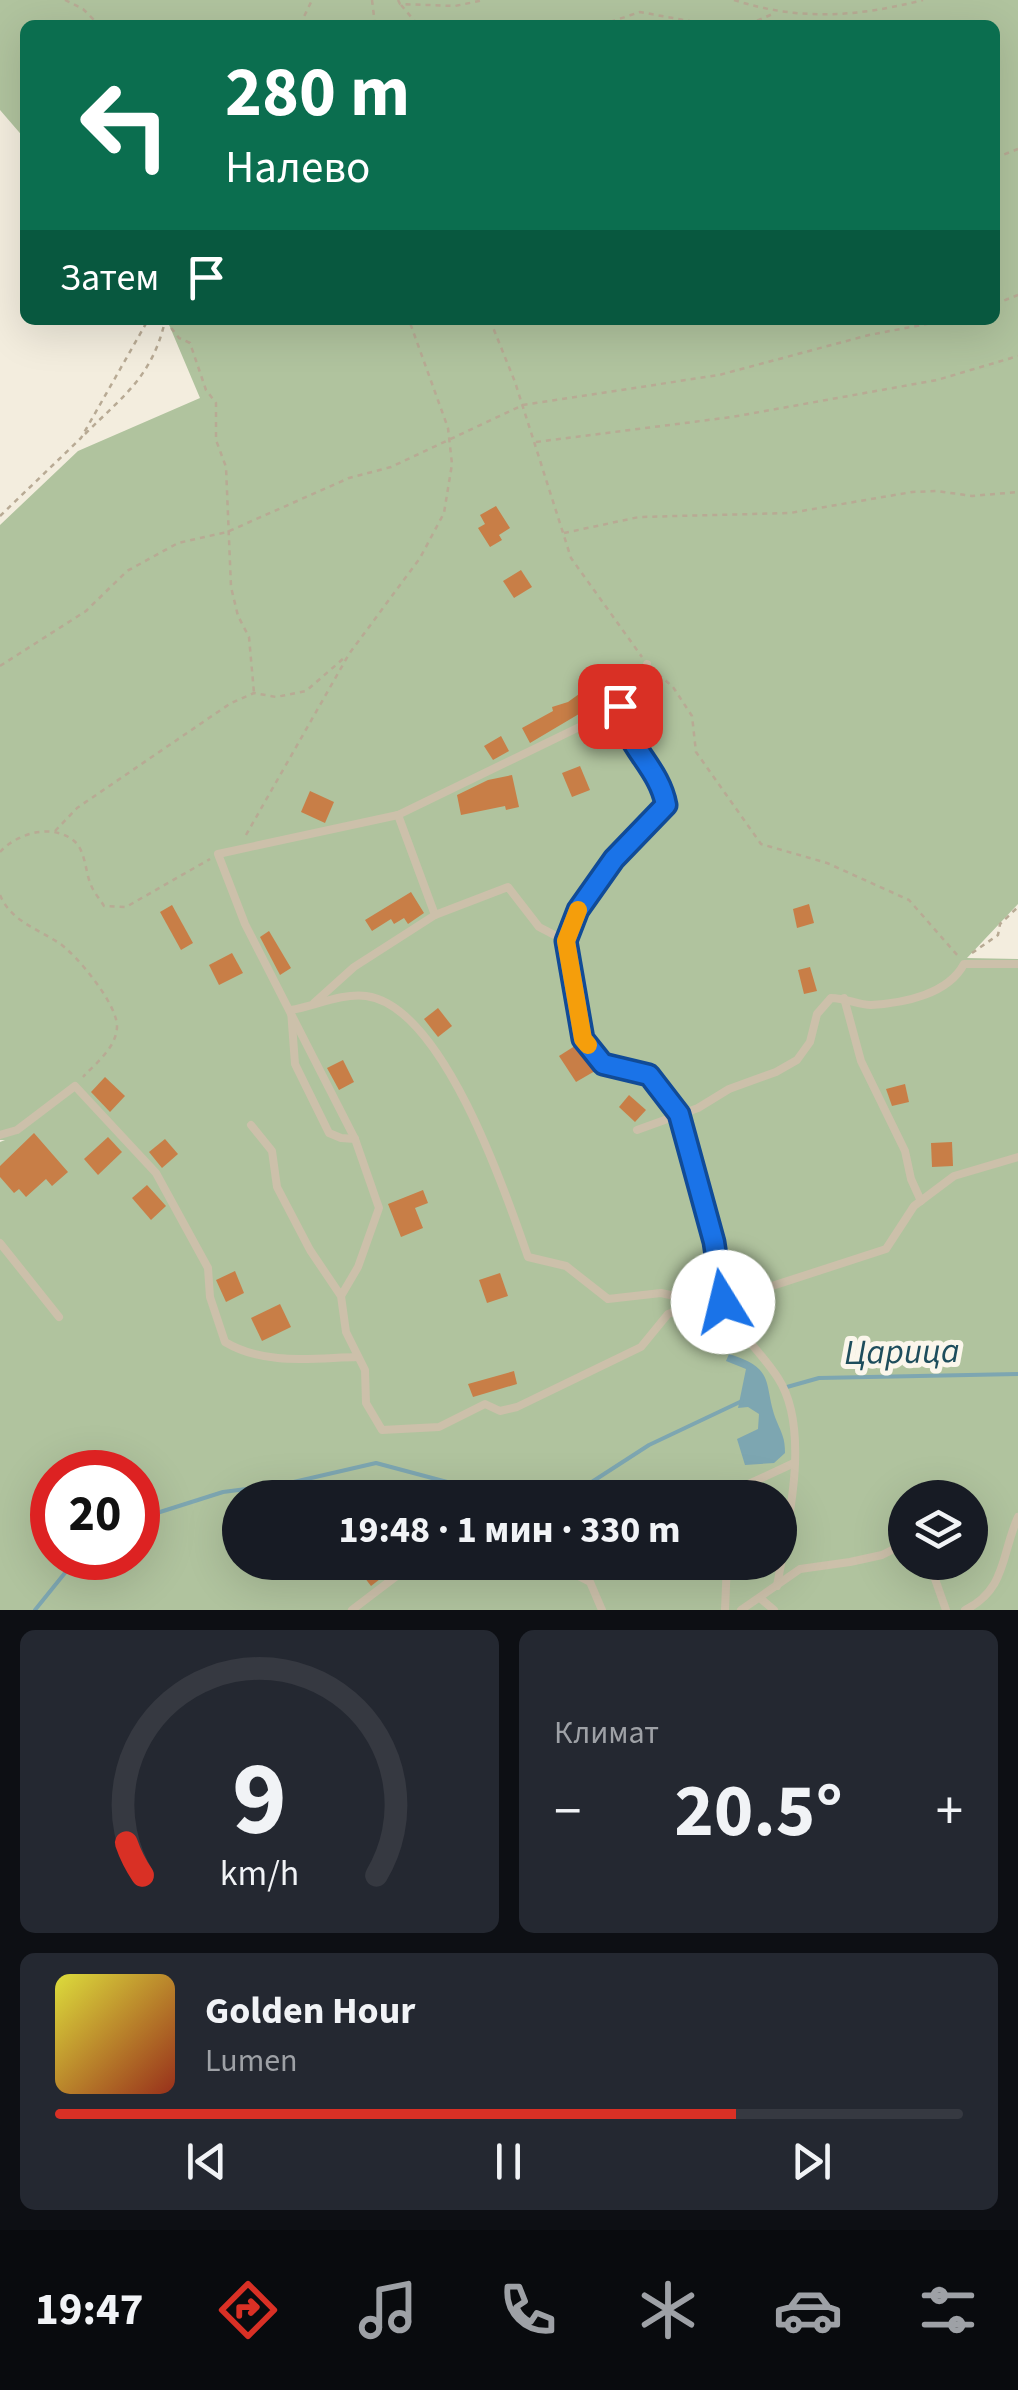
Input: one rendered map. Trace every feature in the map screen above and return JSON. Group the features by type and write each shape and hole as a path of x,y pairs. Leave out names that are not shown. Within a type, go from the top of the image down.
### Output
{"lane":[{"path":"647,664 640,684 620,706 622,727 663,786 666,805 614,859 578,910 566,941 583,1039 603,1064 649,1075 679,1114 714,1242 723,1302 730,1320 780,1380 795,1430 777,1586"},
{"path":"341,1296 358,1267 379,1208 354,1139 245,924 218,854 398,814 600,718 622,727"},
{"path":"398,814 434,915"},
{"path":"311,1006 354,967 434,915 508,887 539,928 566,941"},
{"path":"637,1130 797,1060 810,1042 817,1014 832,998 868,1005 922,996 956,980 964,964 1018,964"},
{"path":"290,1010 338,998 368,996 414,1022 457,1088 494,1158 528,1257 566,1266 608,1299 662,1293 723,1302 886,1250 914,1206 954,1176 1018,1157"},
{"path":"844,998 861,1061 905,1150 921,1201"},
{"path":"290,1010 294,1064 330,1133 354,1139"},
{"path":"0,1135 17,1130 75,1086 156,1173 208,1268 210,1297 225,1342 242,1352 268,1358 358,1357"},
{"path":"252,1125 272,1151 276,1187 310,1250 341,1296 346,1332 365,1370 366,1403 382,1430 439,1427 485,1404 500,1410 516,1407 640,1347 668,1314 703,1302"},
{"path":"0,1243 59,1316"},
{"path":"757,1480 794,1462"},
{"path":"965,1610 985,1600 1000,1575 1018,1516"},
{"path":"742,1610 800,1569 888,1552"},
{"path":"352,1610 391,1580"},
{"path":"586,1580 602,1610"},
{"path":"725,1610 726,1580"},
{"path":"935,1580 946,1610"},
{"path":"760,1598 774,1610"}],"path":[{"path":"65,0 93,20"},
{"path":"399,2 454,6 484,0"},
{"path":"734,0 779,12 829,16 923,0"},
{"path":"616,20 640,12 683,20"},
{"path":"760,20 779,12"},
{"path":"82,438 145,325"},
{"path":"0,516 146,374 164,325"},
{"path":"169,325 179,338 190,343 206,390 216,404 216,440 226,466 226,532 232,587 238,616 250,637 254,693"},
{"path":"0,852 8,842 43,830 73,840 104,906 126,906 248,833 349,654 420,558 444,514 452,464 448,428 411,325"},
{"path":"492,325 571,558 647,664 673,688 692,716 696,752 760,844 827,862 909,900 964,964 977,948 998,935 1000,924 1018,907"},
{"path":"0,666 86,611 127,571 178,542 226,532 349,478 392,467 522,405 719,375 868,335 921,325"},
{"path":"534,442 732,417 937,380 1018,356"},
{"path":"563,534 640,518 790,514 912,492 972,496 1018,492"},
{"path":"52,833 77,808 231,703 254,693 276,697 306,691 349,654"},
{"path":"0,894 7,911 64,946 109,1004 117,1025 110,1049 75,1086"}],"green space":[{"path":"0,0 1018,0 1018,904 967,958 1018,959 1018,1610 0,1610 0,1142 5,1140 0,1140 0,525 78,451 200,398 169,325 1000,325 1000,20 20,20 20,133 0,110"}],"water":[{"path":"729,1354 755,1366 766,1379 785,1453 774,1463 745,1465 737,1439 758,1429 759,1414 748,1407 738,1408 746,1369 726,1361"}],"building":[{"path":"496,506 510,528 499,535 502,540 490,547 478,528 485,524 480,515"},
{"path":"521,570 532,587 514,598 503,581"},
{"path":"604,676 616,692 530,743 522,728"},
{"path":"501,736 509,751 493,760 484,746"},
{"path":"580,766 590,790 572,797 562,773"},
{"path":"512,775 519,807 461,815 457,795 488,780"},
{"path":"310,791 334,802 325,823 301,812"},
{"path":"411,892 424,913 408,924 404,918 394,924 391,919 372,931 365,920"},
{"path":"809,904 814,923 797,928 793,909"},
{"path":"172,905 193,943 181,950 160,912"},
{"path":"269,931 291,968 280,975 260,937"},
{"path":"232,953 243,973 219,985 209,965"},
{"path":"810,967 817,991 804,994 798,970"},
{"path":"438,1008 452,1026 438,1037 424,1019"},
{"path":"578,1044 595,1071 576,1082 559,1056"},
{"path":"343,1060 354,1082 339,1090 327,1068"},
{"path":"105,1077 125,1096 110,1112 91,1092"},
{"path":"905,1084 909,1102 892,1106 886,1089"},
{"path":"629,1095 646,1110 635,1122 619,1107"},
{"path":"34,1133 68,1172 52,1186 46,1179 26,1197 19,1189 14,1193 0,1177 0,1166"},
{"path":"108,1137 122,1152 98,1175 84,1159"},
{"path":"165,1139 178,1154 162,1168 149,1152"},
{"path":"952,1142 953,1166 932,1167 931,1143"},
{"path":"147,1185 166,1206 151,1220 132,1198"},
{"path":"423,1190 428,1203 415,1208 423,1228 401,1237 388,1204"},
{"path":"235,1271 244,1293 226,1302 216,1280"},
{"path":"500,1273 508,1296 487,1303 479,1280"},
{"path":"280,1304 291,1327 262,1341 251,1318"},
{"path":"514,1371 517,1384 473,1397 468,1384"}],"waterway":[{"name":"Царица","path":"787,1387 819,1378 1018,1374"},
{"name":"Царица","path":"595,1480 649,1445 742,1401"},
{"name":"Царица","path":"302,1480 376,1463 440,1480"},
{"name":"Царица","path":"160,1512 222,1492"},
{"name":"Царица","path":"35,1610 59,1580"}],"slow traffic":[{"path":"578,910 566,941 583,1039 588,1045"}],"route":[{"path":"620,706 622,727 663,786 666,805 614,859 578,910 566,941 583,1039 603,1064 649,1075 679,1114 714,1242 723,1302"}]}
